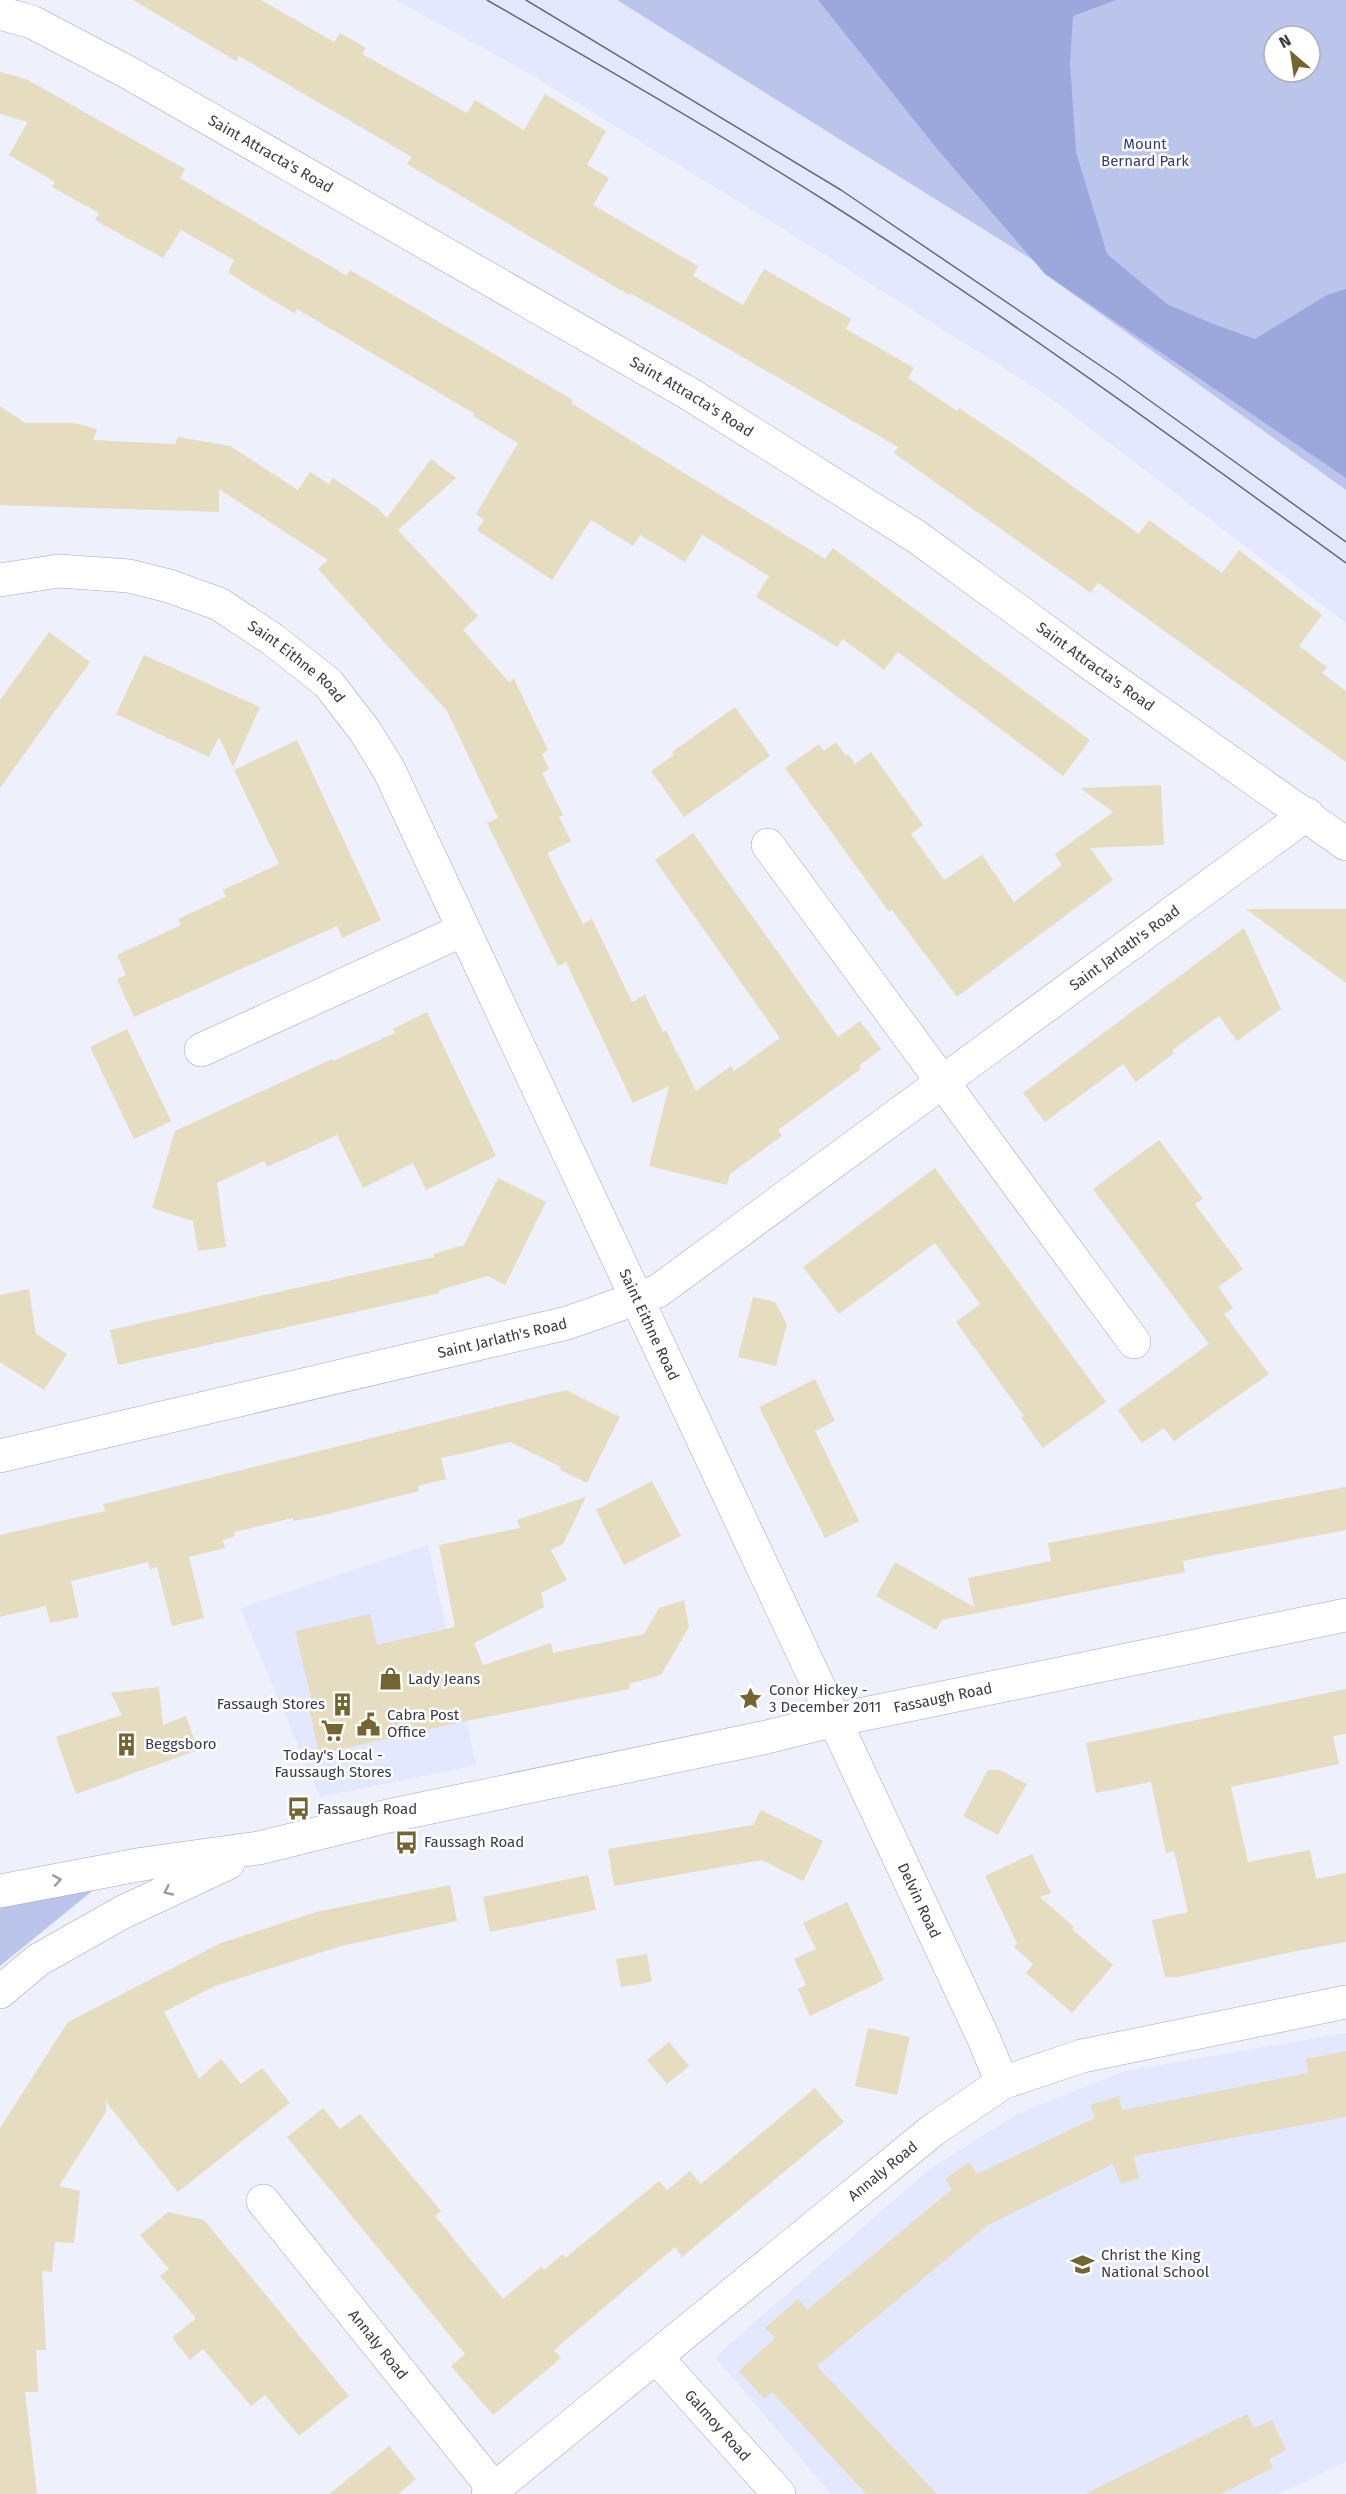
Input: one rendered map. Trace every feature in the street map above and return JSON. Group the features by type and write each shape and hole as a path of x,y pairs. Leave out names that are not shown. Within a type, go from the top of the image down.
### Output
{"street":[{"name":"Saint Attracta's Road","path":"0,13 32,22 132,74 698,400 917,537 1091,664 1307,814 1346,844"},
{"name":"Saint Eithne Road","path":"0,580 58,571 129,576 169,586 219,604 272,639 328,683 365,731 389,770 639,1299 834,1720"},
{"name":"Saint Jarlath's Road","path":"0,1455 567,1323 658,1292 1307,814"},
{"path":"768,845 1134,1342"},
{"path":"201,1050 463,930"},
{"name":"Fassaugh Road","path":"0,1892 143,1864 259,1848 387,1816 767,1737 834,1720 1346,1615"},
{"name":"Delvin Road","path":"834,1720 984,2039 1002,2083"},
{"name":"Fassaugh Road","path":"0,1992 38,1960 123,1912 259,1848"},
{"name":"Annaly Road","path":"263,2201 491,2492 933,2130 1002,2083 1083,2056 1346,2002"},
{"name":"Galmoy Road","path":"656,2357 779,2494"}],"shaded area":[{"path":"396,0 617,0 1042,265 1045,274 1346,490 1346,623 1045,394 814,248 530,74"},
{"path":"818,0 1116,0 1073,16 1070,63 1076,152 1107,254 1167,304 1255,339 1327,295 1346,289 1346,478 1045,274 938,150"},
{"path":"428,1545 476,1765 320,1797 240,1608"},
{"name":"Christ the King National School","path":"1346,2033 1346,2462 1278,2494 831,2494 715,2357 926,2172 1015,2115 1124,2071"}],"green space":[{"name":"Mount Bernard Park","path":"617,0 1346,0 1346,490 1045,274 1041,265"},
{"path":"102,1883 0,1966 0,1905"}],"building":[{"path":"133,0 261,0 334,42 340,33 366,48 362,54 467,113 475,100 524,130 545,94 606,131 587,165 609,178 593,205 698,266 693,276 743,305 764,269 851,319 846,329 914,368 908,378 957,411 959,408 1032,457 1139,534 1149,520 1222,573 1239,550 1322,615 1299,646 1327,667 1322,673 1346,691 1346,762 1098,583 1091,593 894,453 898,447 675,318 630,293 629,295 407,164 412,157 239,56 236,61"},
{"path":"0,72 26,79 185,169 180,178 347,276 350,270 573,400 571,403 825,559 833,548 1090,740 1063,776 898,652 884,670 843,639 837,647 756,597 769,576 702,535 685,562 640,535 633,546 591,520 552,580 477,530 484,520 476,514 518,443 473,416 475,414 297,309 294,313 249,286 228,272 234,260 181,230 163,258 95,220 99,213 52,187 55,182 9,155 28,122 0,114"},
{"path":"0,406 25,423 74,423 97,429 93,440 175,444 178,437 230,446 298,490 310,472 329,484 333,478 376,507 387,518 431,459 456,478 398,530 478,616 463,630 509,682 514,679 548,750 542,754 549,769 542,773 563,815 559,817 571,841 547,853 583,924 592,919 632,1002 645,995 663,1032 666,1030 696,1091 731,1066 734,1071 780,1038 655,860 693,833 838,1037 860,1021 881,1049 859,1066 861,1069 778,1130 782,1136 730,1174 727,1185 649,1166 669,1086 633,1103 566,962 558,966 487,823 498,818 447,711 318,569 328,560 219,489 219,512 0,505"},
{"path":"49,632 90,662 0,788 0,700"},
{"path":"144,655 260,707 233,767 219,737 209,757 116,714"},
{"path":"735,707 770,756 684,817 651,771 674,755 672,752"},
{"path":"297,740 381,920 342,938 337,926 134,1017 117,979 126,975 117,955 181,925 178,919 226,897 223,890 279,864 234,770"},
{"path":"836,742 855,764 871,752 923,825 911,834 944,880 982,855 1014,902 1062,865 1055,854 1113,812 1080,788 1161,785 1164,845 1090,848 1113,880 957,997 892,910 889,912 785,768 819,744 824,751"},
{"path":"1246,909 1346,909 1346,983"},
{"path":"1244,928 1281,1009 1237,1041 1219,1016 1172,1050 1174,1053 1136,1082 1123,1064 1045,1122 1023,1093"},
{"path":"427,1012 496,1156 426,1190 413,1163 363,1188 337,1135 267,1167 264,1161 217,1183 226,1247 198,1251 193,1221 152,1208 175,1131 332,1059 333,1061 395,1033 393,1029"},
{"path":"127,1029 171,1121 134,1139 90,1047"},
{"path":"1159,1140 1203,1199 1195,1204 1243,1269 1218,1287 1233,1308 1224,1314 1269,1374 1174,1441 1164,1428 1142,1443 1118,1410 1209,1344 1093,1189"},
{"path":"935,1168 1106,1402 1043,1448 1021,1418 1024,1416 956,1322 980,1304 935,1243 839,1314 803,1267"},
{"path":"498,1178 546,1202 505,1285 488,1276 439,1290 440,1293 118,1365 110,1330 434,1257 433,1254 464,1245"},
{"path":"29,1289 36,1334 67,1354 44,1390 0,1362 0,1295"},
{"path":"753,1297 775,1302 787,1324 776,1366 738,1357"},
{"path":"815,1379 835,1421 815,1431 859,1521 825,1538 759,1407"},
{"path":"566,1390 620,1417 587,1483 560,1470 561,1467 510,1442 441,1458 446,1479 418,1486 419,1491 320,1516 293,1521 293,1518 234,1532 235,1536 223,1540 225,1548 189,1557 204,1618 172,1626 157,1567 150,1569 148,1562 71,1581 79,1617 50,1623 46,1606 0,1617 0,1535 105,1511 103,1504"},
{"path":"652,1481 681,1536 624,1565 596,1510"},
{"path":"1346,1487 1346,1530 1183,1561 1185,1572 942,1620 936,1630 876,1596 895,1562 974,1607 968,1578 1051,1561 1048,1543"},
{"path":"586,1497 563,1544 551,1550 567,1580 541,1593 544,1607 474,1643 483,1665 551,1643 553,1653 644,1634 659,1608 684,1600 689,1627 661,1675 629,1684 630,1689 466,1721 319,1754 308,1703 312,1702 295,1631 370,1614 377,1645 455,1627 439,1545 520,1528 517,1520"},
{"name":"Beggsboro","path":"159,1687 163,1725 186,1716 198,1750 76,1794 56,1737 122,1715 111,1693"},
{"path":"1346,1689 1346,1734 1333,1736 1339,1764 1231,1787 1248,1862 1310,1850 1316,1879 1346,1873 1346,1942 1178,1977 1165,1977 1152,1920 1188,1912 1174,1851 1166,1853 1151,1782 1096,1793 1086,1743"},
{"path":"988,1770 1000,1770 1027,1784 998,1835 963,1816"},
{"path":"761,1810 823,1841 803,1881 762,1860 614,1886 608,1849 753,1825"},
{"path":"1032,1854 1051,1893 1040,1897 1113,1965 1072,2013 1026,1973 1033,1964 1014,1947 1017,1943 985,1876"},
{"path":"588,1875 596,1910 490,1932 483,1897"},
{"path":"450,1885 457,1921 341,1946 215,1986 164,2012 199,2079 221,2059 241,2084 262,2068 290,2103 178,2192 106,2102 106,2112 59,2186 80,2191 74,2243 55,2242 52,2272 42,2271 46,2350 36,2350 38,2392 25,2392 37,2494 0,2494 0,2128 68,2022 221,1943 316,1912"},
{"path":"847,1902 884,1980 810,2016 798,1989 806,1985 794,1959 816,1949 803,1923"},
{"path":"647,1954 652,1982 621,1987 616,1959"},
{"path":"868,2028 910,2037 897,2095 855,2086"},
{"path":"669,2042 689,2066 667,2084 647,2060"},
{"path":"1346,2051 1346,2117 1134,2156 1139,2178 1121,2184 1113,2164 988,2225 817,2366 937,2494 866,2494 772,2392 764,2399 739,2371 775,2338 765,2328 798,2299 807,2310 952,2189 945,2179 969,2162 977,2174 1095,2118 1090,2105 1119,2096 1122,2110 1308,2073 1306,2059"},
{"path":"815,2088 844,2122 682,2257 675,2247 554,2350 561,2358 493,2415 451,2366 465,2354 287,2137 323,2108 340,2129 360,2114 441,2211 435,2216 503,2299 541,2267 544,2270 563,2254 565,2258 659,2181 667,2190 690,2171 701,2184"},
{"path":"168,2212 204,2220 349,2396 299,2436 265,2395 251,2406 203,2349 190,2360 172,2338 196,2318 160,2276 169,2269 140,2235"},
{"path":"1247,2414 1254,2428 1272,2420 1286,2450 1269,2459 1273,2468 1221,2494 1085,2494"},
{"path":"389,2446 416,2479 398,2494 329,2494"}],"tram line":[{"path":"487,0 702,125 961,289 1346,563"},
{"path":"526,0 841,190 1117,377 1346,542"}],"place":[{"name":"Lady Jeans","path":"390,1679"},
{"name":"Conor Hickey - 3 December 2011","path":"751,1699"},
{"name":"Fassaugh Stores","path":"343,1704"},
{"name":"Cabra Post Office","path":"369,1724"},
{"name":"Today's Local - Faussaugh Stores","path":"333,1731"},
{"name":"Beggsboro","path":"127,1744"},
{"name":"Fassaugh Road","path":"299,1809"},
{"name":"Faussagh Road","path":"406,1842"},
{"name":"Christ the King National School","path":"1083,2264"}]}
